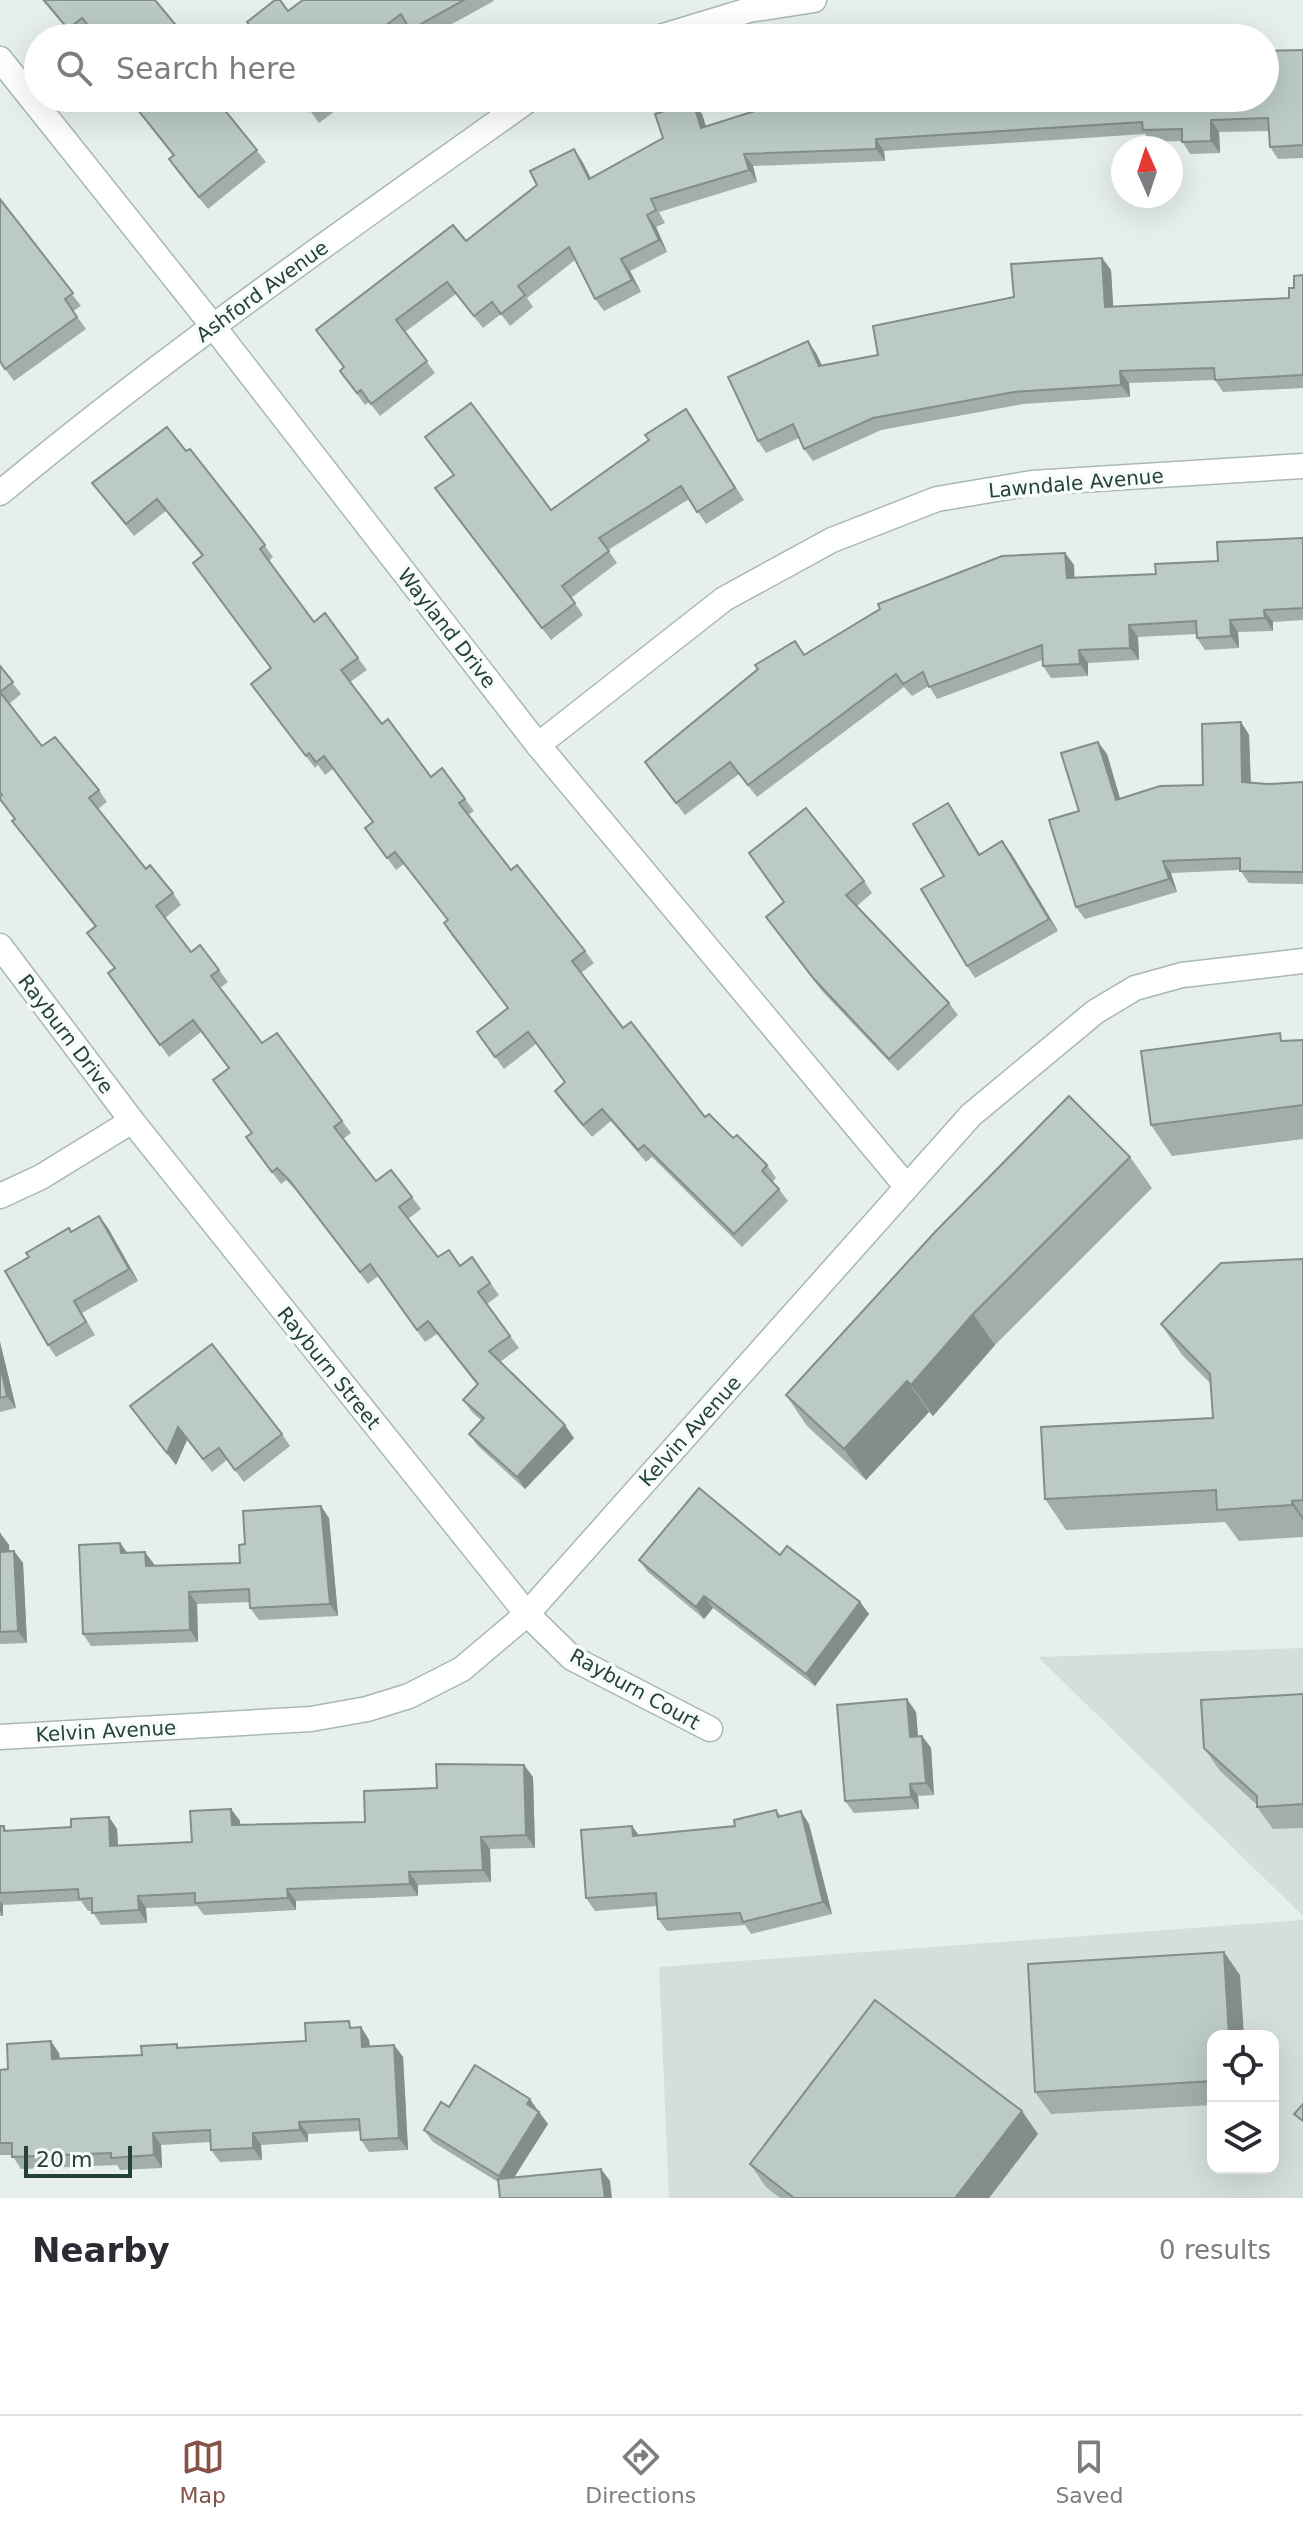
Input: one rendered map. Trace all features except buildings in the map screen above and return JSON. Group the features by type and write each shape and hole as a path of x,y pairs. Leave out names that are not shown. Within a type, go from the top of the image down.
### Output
{"street":[{"path":"703,24 749,10 814,0"},
{"name":"Wayland Drive","path":"0,59 24,89"},
{"name":"Wayland Drive","path":"42,112 213,326 538,745 907,1187"},
{"name":"Ashford Avenue","path":"0,493 97,412 511,112"},
{"name":"Lawndale Avenue","path":"538,745 724,599 832,540 937,499 1032,483 1303,466"},
{"name":"Rayburn Drive","path":"0,946 132,1121"},
{"name":"Kelvin Avenue","path":"0,1737 311,1719 367,1709 409,1696 462,1669 527,1614 971,1115 1095,1012 1135,988 1182,975 1303,961"},
{"path":"0,1196 41,1177 132,1121"},
{"name":"Rayburn Street","path":"132,1121 527,1614"},
{"name":"Rayburn Court","path":"527,1614 572,1658 710,1729"}],"shaded area":[{"path":"1303,1648 1303,1916 1038,1657"},
{"path":"1303,1920 1303,2198 669,2198 659,1967"}]}
